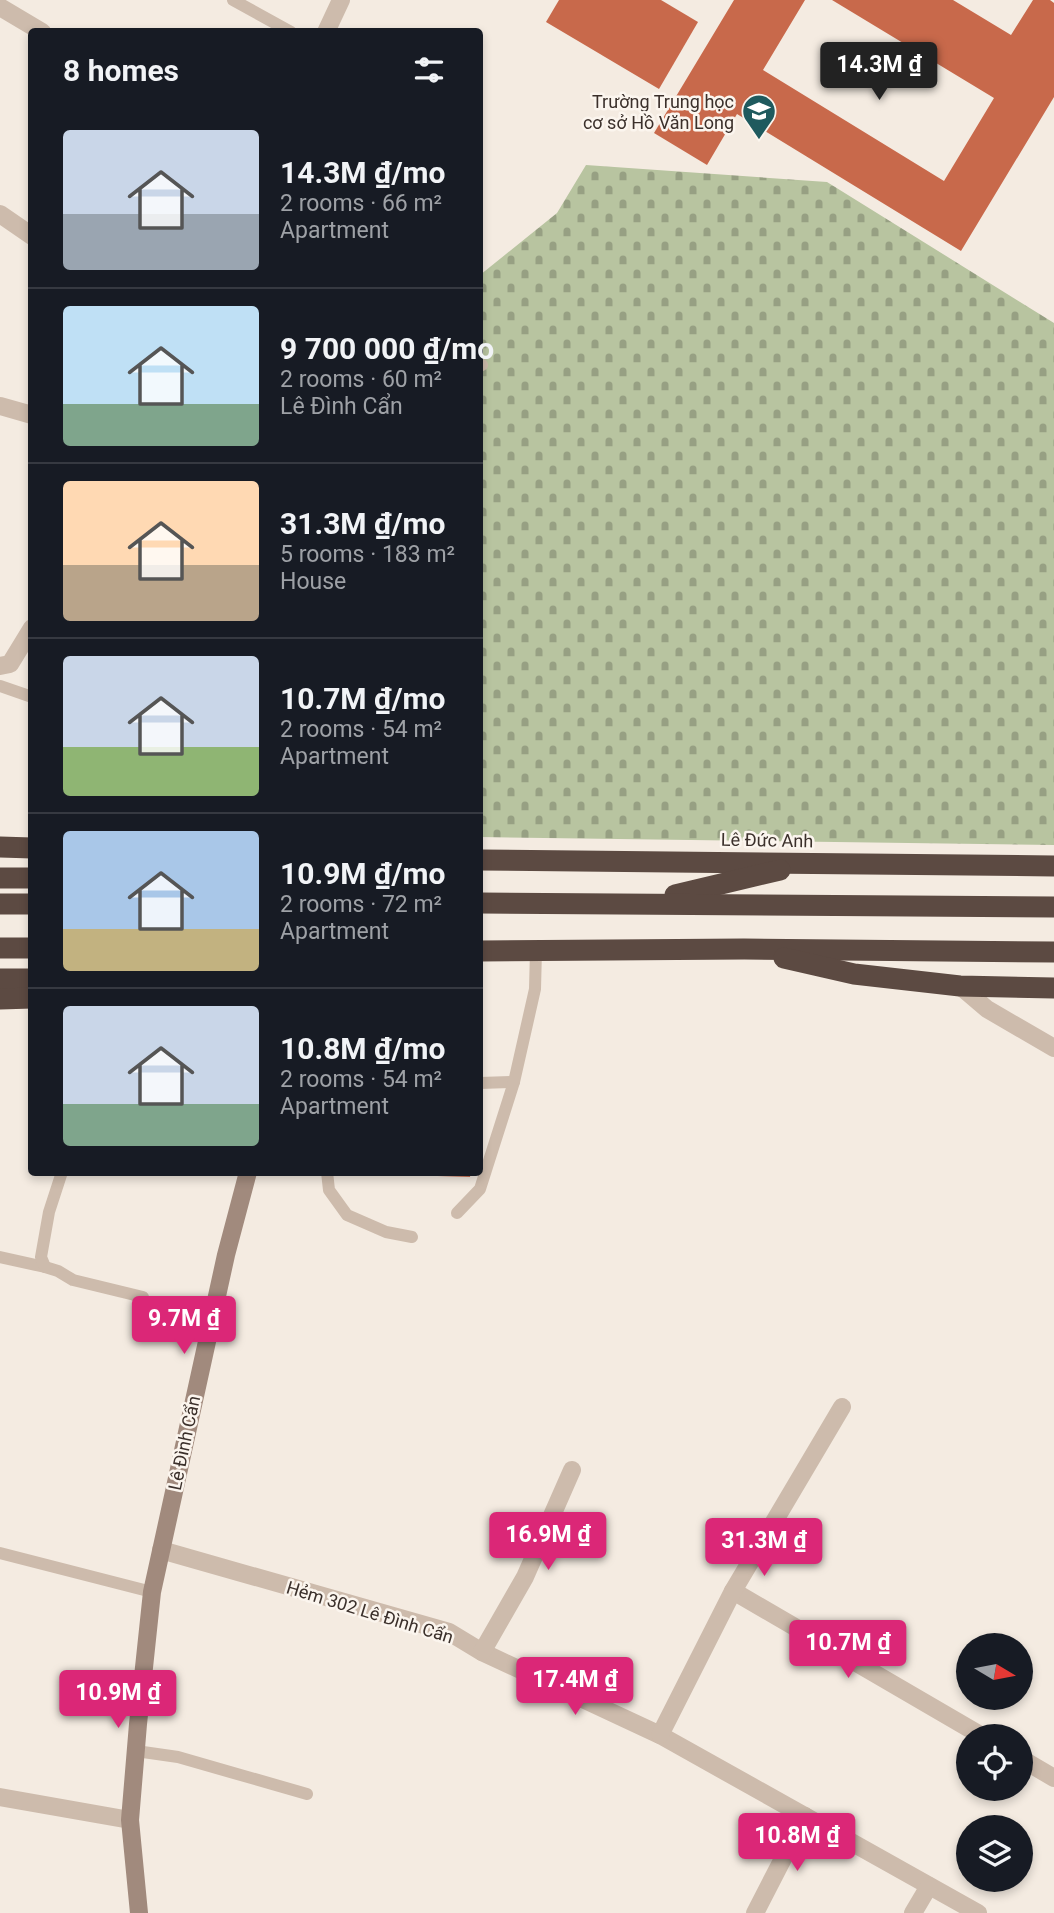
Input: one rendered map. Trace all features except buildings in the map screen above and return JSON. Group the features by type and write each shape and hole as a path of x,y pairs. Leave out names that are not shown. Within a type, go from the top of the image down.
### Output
{"highway":[{"path":"0,847 28,848"},
{"name":"Lê Đức Anh","path":"483,860 1054,866"},
{"path":"640,904 810,864"},
{"path":"0,878 28,878"},
{"path":"483,903 1054,907"},
{"path":"0,904 28,904"},
{"path":"0,948 28,948"},
{"path":"744,949 854,974 960,986 1054,988"},
{"path":"483,951 744,949 1054,952"},
{"path":"0,979 28,979"},
{"path":"0,999 28,998"}],"street":[{"path":"328,28 341,0"},
{"path":"0,7 35,28"},
{"path":"0,214 28,233"},
{"path":"0,406 28,414"},
{"path":"0,666 10,664 28,635"},
{"path":"960,986 987,1010 1054,1048"},
{"name":"Lê Đình Cẩn","path":"139,1913 131,1820 152,1592 226,1255 247,1176"},
{"path":"660,1735 733,1591 842,1407"},
{"path":"482,1653 525,1577 572,1470"},
{"name":"Hẻm 302 Lê Đình Cẩn","path":"161,1550 449,1632 482,1653 660,1735 978,1913"},
{"path":"733,1591 961,1724"},
{"path":"1033,1766 1054,1778"},
{"path":"0,1797 131,1820"},
{"path":"755,1913 805,1816"},
{"path":"913,1913 929,1886"}],"lane":[{"path":"233,0 284,28"},
{"path":"0,686 28,696"},
{"path":"457,1213 480,1189 514,1082 535,989 536,950"},
{"path":"483,1083 514,1082"},
{"path":"46,1267 41,1257 49,1212 61,1176"},
{"path":"327,1176 329,1190 347,1215 386,1232 412,1237"},
{"path":"0,1257 46,1267 73,1280 143,1297"},
{"path":"0,1553 152,1592"},
{"path":"136,1751 178,1756 307,1794"}],"green space":[{"path":"586,165 827,182 1054,323 1054,845 483,837 483,273 557,213"}],"place":[{"name":"Trường Trung học cơ sở Hồ Văn Long","path":"759,141"}]}
